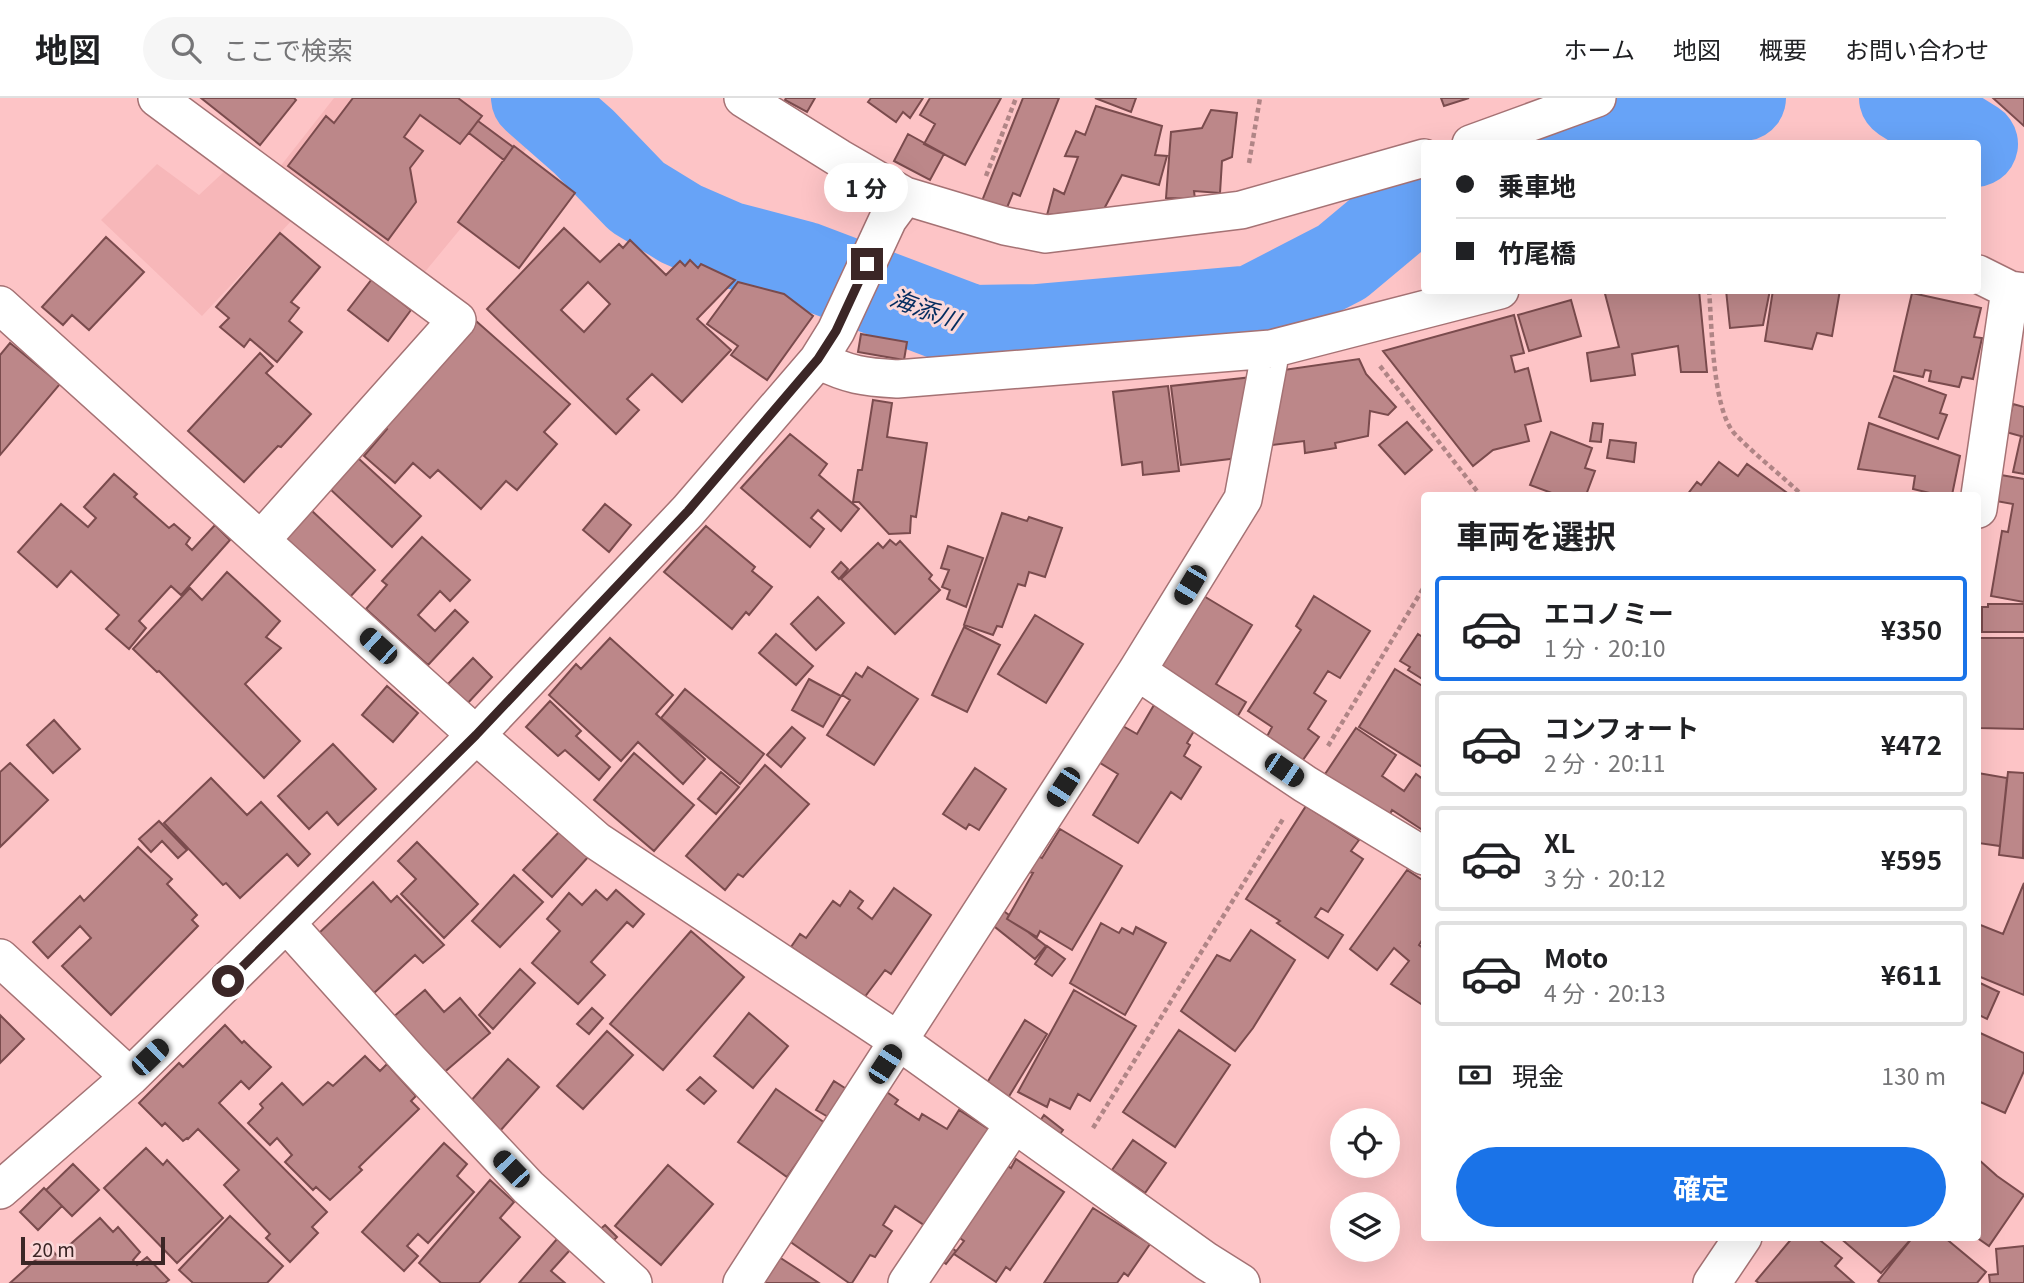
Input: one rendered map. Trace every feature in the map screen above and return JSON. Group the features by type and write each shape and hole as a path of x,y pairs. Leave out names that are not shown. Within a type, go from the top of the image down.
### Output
{"street":[{"path":"157,98 457,320 261,540"},
{"path":"743,98 839,158 897,208 970,216 1005,226 1046,233 1241,210 1421,159"},
{"path":"1482,140 1597,98"},
{"path":"0,1190 130,1077 476,735 688,511 827,345 897,208"},
{"path":"1981,275 2017,291 1981,492"},
{"path":"827,345 844,373 897,379 1271,349 1485,294"},
{"path":"0,305 597,841 900,1042 1241,1283"},
{"path":"742,1283 900,1042 1137,671 1243,499 1271,349"},
{"path":"1137,671 1305,784 1421,854"},
{"path":"286,923 528,1187 633,1283"},
{"path":"0,958 130,1077"},
{"path":"907,1283 1014,1124"},
{"path":"1712,1283 1740,1241"}],"path":[{"path":"970,216 1016,98"},
{"path":"1241,210 1260,98"},
{"path":"1709,294 1718,390 1723,412 1733,431 1799,492"},
{"path":"1350,329 1478,492"},
{"path":"1071,1164 1421,592"}],"shaded area":[{"path":"334,98 503,98 542,130 424,273 279,168"},
{"path":"157,164 199,195 229,167 295,217 202,316 101,220"}],"building":[{"path":"201,98 294,98 296,100 260,145"},
{"path":"353,98 458,98 482,116 460,144 420,115 404,137 423,151 410,168 416,202 388,240 288,166 326,116 334,123"},
{"path":"815,98 807,112 785,100"},
{"path":"871,98 923,98 910,118 903,112 896,122 868,102"},
{"path":"930,98 1001,98 965,165 924,144 935,124 920,115"},
{"path":"1023,98 1059,98 1020,196 1013,193 1006,210 982,201"},
{"path":"1095,98 1136,98 1131,112"},
{"path":"1441,98 1469,98 1444,106"},
{"path":"1993,98 2024,98 2024,126"},
{"path":"1096,106 1162,126 1155,155 1167,156 1159,185 1122,175 1104,209 1047,215 1054,189 1064,194 1078,157 1065,156 1076,131 1085,135"},
{"path":"1211,110 1237,113 1232,157 1222,161 1220,193 1194,191 1195,199 1166,198 1171,132 1202,128"},
{"path":"478,121 513,147 504,160 469,133"},
{"path":"908,134 944,154 930,180 894,161"},
{"path":"514,146 575,193 519,268 458,222"},
{"path":"564,228 600,262 619,244 623,248 630,240 666,275 680,261 685,266 690,260 698,268 701,264 735,280 697,319 731,350 682,402 652,374 627,399 639,410 616,434 487,309","holes":["588,282 610,304 584,332 561,310"]},
{"path":"280,233 320,267 291,302 299,308 289,321 302,332 277,362 250,339 244,347 220,327 229,318 216,307"},
{"path":"106,237 144,272 89,330 72,315 63,325 42,307"},
{"path":"372,279 411,310 388,341 348,310"},
{"path":"738,282 784,294 813,316 767,380 731,355 738,346 707,324"},
{"path":"1605,294 1699,294 1707,372 1681,372 1678,346 1632,354 1635,375 1591,381 1587,353 1619,347"},
{"path":"1726,294 1769,294 1763,325 1730,328"},
{"path":"1772,294 1839,294 1832,336 1817,333 1812,349 1765,341"},
{"path":"1912,294 1981,308 1974,337 1982,338 1973,379 1962,377 1959,387 1929,381 1931,371 1925,370 1923,377 1894,371"},
{"path":"1571,300 1581,336 1529,351 1518,315"},
{"path":"1514,315 1524,353 1511,356 1515,372 1528,368 1541,421 1525,425 1529,441 1493,450 1473,466 1383,351"},
{"path":"476,321 570,404 544,432 557,444 517,490 506,481 481,509 438,470 430,478 413,463 395,483 364,456 387,429 383,425"},
{"path":"861,334 907,342 904,360 858,352"},
{"path":"10,343 60,384 0,455 0,355"},
{"path":"260,353 273,366 266,373 311,414 244,482 188,431"},
{"path":"1359,359 1366,374 1396,407 1388,415 1370,411 1368,436 1335,443 1336,448 1305,453 1304,441 1265,446 1270,372"},
{"path":"1894,376 1946,395 1940,413 1947,415 1938,439 1879,417"},
{"path":"1253,377 1238,458 1181,465 1171,386"},
{"path":"1168,386 1179,471 1143,475 1142,462 1122,465 1113,392"},
{"path":"873,400 892,403 887,437 927,443 916,517 911,516 910,533 889,534 859,502 853,502 858,470 862,470"},
{"path":"2013,404 2024,407 2024,437 2006,432"},
{"path":"1407,422 1432,450 1405,474 1379,445"},
{"path":"1593,423 1603,424 1601,442 1590,441"},
{"path":"1869,423 1960,456 1953,492 1913,489 1915,476 1858,469"},
{"path":"1551,432 1592,448 1585,468 1595,471 1587,492 1549,492 1530,485"},
{"path":"790,434 827,464 819,475 859,509 841,531 818,510 811,518 824,529 810,547 741,488"},
{"path":"2021,436 2024,437 2024,474 2013,472"},
{"path":"1610,440 1636,443 1634,462 1607,458"},
{"path":"358,458 421,516 392,547 330,489"},
{"path":"1719,462 1738,476 1747,464 1786,492 1689,492 1697,482 1701,485"},
{"path":"114,474 137,494 134,497 169,528 174,524 190,538 186,544 192,550 215,525 230,540 181,595 171,586 139,621 146,628 129,649 106,629 119,615 71,571 57,587 18,552 61,504 88,527 96,518 84,507"},
{"path":"2001,475 2024,479 2024,602 1991,596 2002,531 2008,532 2013,504 1996,501"},
{"path":"605,504 631,525 609,552 583,530"},
{"path":"311,510 375,570 349,598 285,539"},
{"path":"1002,513 1027,521 1029,517 1062,528 1045,577 1029,572 1025,586 1018,584 1002,627 997,626 993,635 964,625"},
{"path":"706,526 755,567 752,571 772,587 749,615 746,612 732,629 664,572"},
{"path":"422,537 470,580 450,601 440,591 418,615 435,631 455,610 468,622 428,665 366,609 387,585 382,581"},
{"path":"890,540 896,545 900,541 932,575 929,579 940,590 895,634 841,579 878,543 883,548"},
{"path":"948,546 983,558 966,607 947,599 950,590 942,587 949,570 941,568"},
{"path":"841,562 848,569 839,579 832,572"},
{"path":"227,572 280,621 266,637 281,648 245,684 300,741 264,778 159,671 133,649 190,588 202,600"},
{"path":"1197,592 1252,625 1216,684 1246,702 1233,724 1148,668"},
{"path":"1314,596 1370,631 1340,678 1328,671 1314,693 1326,701 1308,729 1319,737 1298,767 1263,744 1272,727 1248,711 1301,630 1296,626"},
{"path":"818,597 844,623 816,650 791,624"},
{"path":"1988,604 2024,604 2024,632 1982,632 1982,607 1988,607"},
{"path":"1035,615 1083,644 1046,703 998,674"},
{"path":"964,627 1000,645 967,712 932,695"},
{"path":"776,634 813,666 796,685 759,653"},
{"path":"1418,634 1421,636 1421,678 1400,661"},
{"path":"610,638 673,695 656,714 705,759 683,784 638,742 621,761 549,695 576,664 581,669"},
{"path":"1981,638 2024,638 2024,729 1981,728"},
{"path":"473,658 492,677 466,705 446,686"},
{"path":"868,667 918,699 874,765 827,735 850,700 842,695 856,673 862,677"},
{"path":"1395,669 1421,685 1421,766 1359,727"},
{"path":"809,679 841,696 823,727 792,710"},
{"path":"387,686 418,713 393,742 362,715"},
{"path":"685,689 764,754 740,784 661,718"},
{"path":"550,701 581,731 576,736 610,767 599,780 565,750 558,756 526,727"},
{"path":"1154,705 1194,731 1184,756 1201,767 1181,799 1171,792 1138,843 1093,815 1118,774 1092,758 1114,721 1137,734"},
{"path":"54,720 80,749 53,773 27,745"},
{"path":"792,727 805,738 781,767 767,755"},
{"path":"1356,728 1396,755 1382,776 1404,791 1416,774 1421,778 1421,829 1392,810 1390,814 1321,780"},
{"path":"333,744 376,789 338,825 327,812 309,829 278,796"},
{"path":"634,753 694,805 654,851 594,800"},
{"path":"10,763 48,800 0,847 0,772"},
{"path":"765,765 809,804 743,877 738,874 725,890 686,856"},
{"path":"975,768 1006,789 979,830 969,824 966,829 943,814"},
{"path":"721,772 739,787 716,814 698,799"},
{"path":"2008,772 2024,773 2023,858 1999,855"},
{"path":"1981,774 2007,778 2000,846 1981,843"},
{"path":"211,778 247,815 261,802 310,854 298,866 287,854 240,898 226,883 223,885 164,823"},
{"path":"1306,806 1359,840 1351,851 1363,859 1328,912 1321,908 1315,917 1343,935 1328,958 1246,899"},
{"path":"159,821 187,850 178,858 162,841 151,852 139,839"},
{"path":"1060,829 1122,866 1072,950 1040,931 1037,937 1007,919 1033,873 1029,872 1038,856 1042,858"},
{"path":"561,830 589,856 552,897 523,870"},
{"path":"417,842 478,904 444,938 401,894 416,879 398,861"},
{"path":"138,847 172,879 167,884 197,915 192,920 198,926 111,1015 62,966 91,938 80,926 48,958 33,942 80,896 84,901"},
{"path":"1407,870 1421,879 1421,1004 1391,984 1409,961 1394,948 1377,970 1350,949"},
{"path":"514,875 543,902 500,947 472,921"},
{"path":"373,882 391,902 397,896 444,945 423,963 415,955 374,993 318,934"},
{"path":"2024,883 2024,995 1981,977 1981,925 2003,934"},
{"path":"894,888 931,915 891,974 885,970 864,998 791,947 800,934 806,938 833,901 840,906 850,891 863,901 858,908 872,919"},
{"path":"596,890 607,900 616,890 644,914 633,927 627,922 591,962 605,975 578,1004 532,963 560,931 547,919 569,893 582,905"},
{"path":"1001,909 1009,915 1007,919 1046,946 1035,959 990,923"},
{"path":"1101,923 1119,933 1122,928 1133,934 1136,927 1166,943 1125,1015 1070,983"},
{"path":"1251,930 1295,960 1253,1028 1235,1051 1181,1011 1217,955 1230,961"},
{"path":"691,931 744,977 663,1070 610,1024"},
{"path":"1047,946 1065,959 1052,976 1035,964"},
{"path":"520,969 535,983 493,1029 479,1015"},
{"path":"1981,983 1999,992 1987,1019 1981,1016"},
{"path":"425,990 444,1012 460,998 490,1033 441,1075 392,1018"},
{"path":"1074,990 1136,1026 1090,1101 1078,1094 1070,1109 1050,1099 1047,1107 1018,1092"},
{"path":"592,1008 603,1018 589,1034 577,1024"},
{"path":"749,1013 788,1046 753,1088 714,1056"},
{"path":"0,1015 24,1039 0,1063"},
{"path":"1025,1020 1047,1034 1008,1098 985,1086"},
{"path":"225,1025 271,1067 249,1089 241,1081 219,1103 327,1212 312,1227 318,1233 290,1262 266,1238 270,1234 224,1185 239,1170 198,1129 183,1141 165,1123 162,1126 139,1103 179,1063 183,1067"},
{"path":"1179,1030 1230,1065 1175,1147 1123,1112"},
{"path":"607,1031 633,1055 583,1109 557,1086"},
{"path":"1981,1033 2024,1053 2024,1071 2005,1113 1981,1102"},
{"path":"365,1056 380,1071 387,1064 416,1096 411,1101 419,1109 359,1167 362,1170 330,1200 316,1187 313,1190 285,1162 292,1155 277,1138 270,1145 248,1123 263,1108 260,1104 282,1083 303,1105 328,1082 333,1086"},
{"path":"508,1059 539,1087 500,1131 469,1103"},
{"path":"700,1077 716,1091 704,1104 687,1090"},
{"path":"834,1081 848,1090 830,1118 816,1110"},
{"path":"776,1089 825,1123 787,1177 738,1142"},
{"path":"884,1090 898,1100 895,1104 919,1120 922,1114 947,1129 959,1110 990,1130 927,1227 895,1206 883,1225 892,1231 875,1257 870,1255 852,1283 849,1283 782,1236"},
{"path":"1044,1115 1063,1130 1057,1138 1038,1124"},
{"path":"1133,1140 1166,1163 1145,1193 1112,1170"},
{"path":"444,1143 467,1164 457,1176 474,1192 428,1243 418,1234 407,1246 418,1256 404,1271 362,1232"},
{"path":"146,1148 163,1165 167,1160 223,1218 177,1263 104,1188"},
{"path":"1016,1159 1064,1192 1010,1270 1006,1267 996,1282 954,1254 964,1241 957,1236 1006,1165 1011,1168"},
{"path":"1981,1162 2024,1195 1989,1246 1981,1240"},
{"path":"73,1164 99,1190 72,1216 46,1190"},
{"path":"668,1165 713,1204 661,1265 615,1226"},
{"path":"490,1180 514,1202 500,1218 520,1237 479,1283 441,1283 419,1263"},
{"path":"44,1188 62,1206 38,1230 20,1212"},
{"path":"1093,1208 1150,1244 1128,1276 1124,1273 1117,1283 1044,1283"},
{"path":"230,1216 283,1266 267,1283 193,1283 179,1270"},
{"path":"100,1218 113,1232 118,1227 140,1252 133,1260 137,1265 147,1257 169,1280 165,1283 10,1283 50,1247 57,1256"},
{"path":"605,1225 617,1237 609,1245 597,1232"},
{"path":"557,1239 570,1250 551,1271 565,1283 519,1283"},
{"path":"1790,1241 1821,1241 1842,1258 1835,1266 1853,1282 1759,1283 1756,1281"},
{"path":"1844,1241 1909,1241 1881,1273"},
{"path":"1910,1241 1949,1241 1986,1272 1977,1283 1878,1281"},
{"path":"949,1246 956,1251 946,1264 939,1259"},
{"path":"2024,1246 2024,1283 1990,1283 1989,1275 1998,1274 1996,1249"},
{"path":"776,1255 819,1283 755,1283"}],"waterway":[{"name":"海添川","path":"534,98 584,142 637,197 681,224 727,244 803,264 972,328 1037,327 1253,308 1342,262 1415,201 1421,199"},
{"name":"海添川","path":"1590,140 1688,106 1743,98"},
{"name":"海添川","path":"1902,98 1969,140"}],"route":[{"path":"228,981 476,735 688,511 818,359 836,331 867,264"}]}
